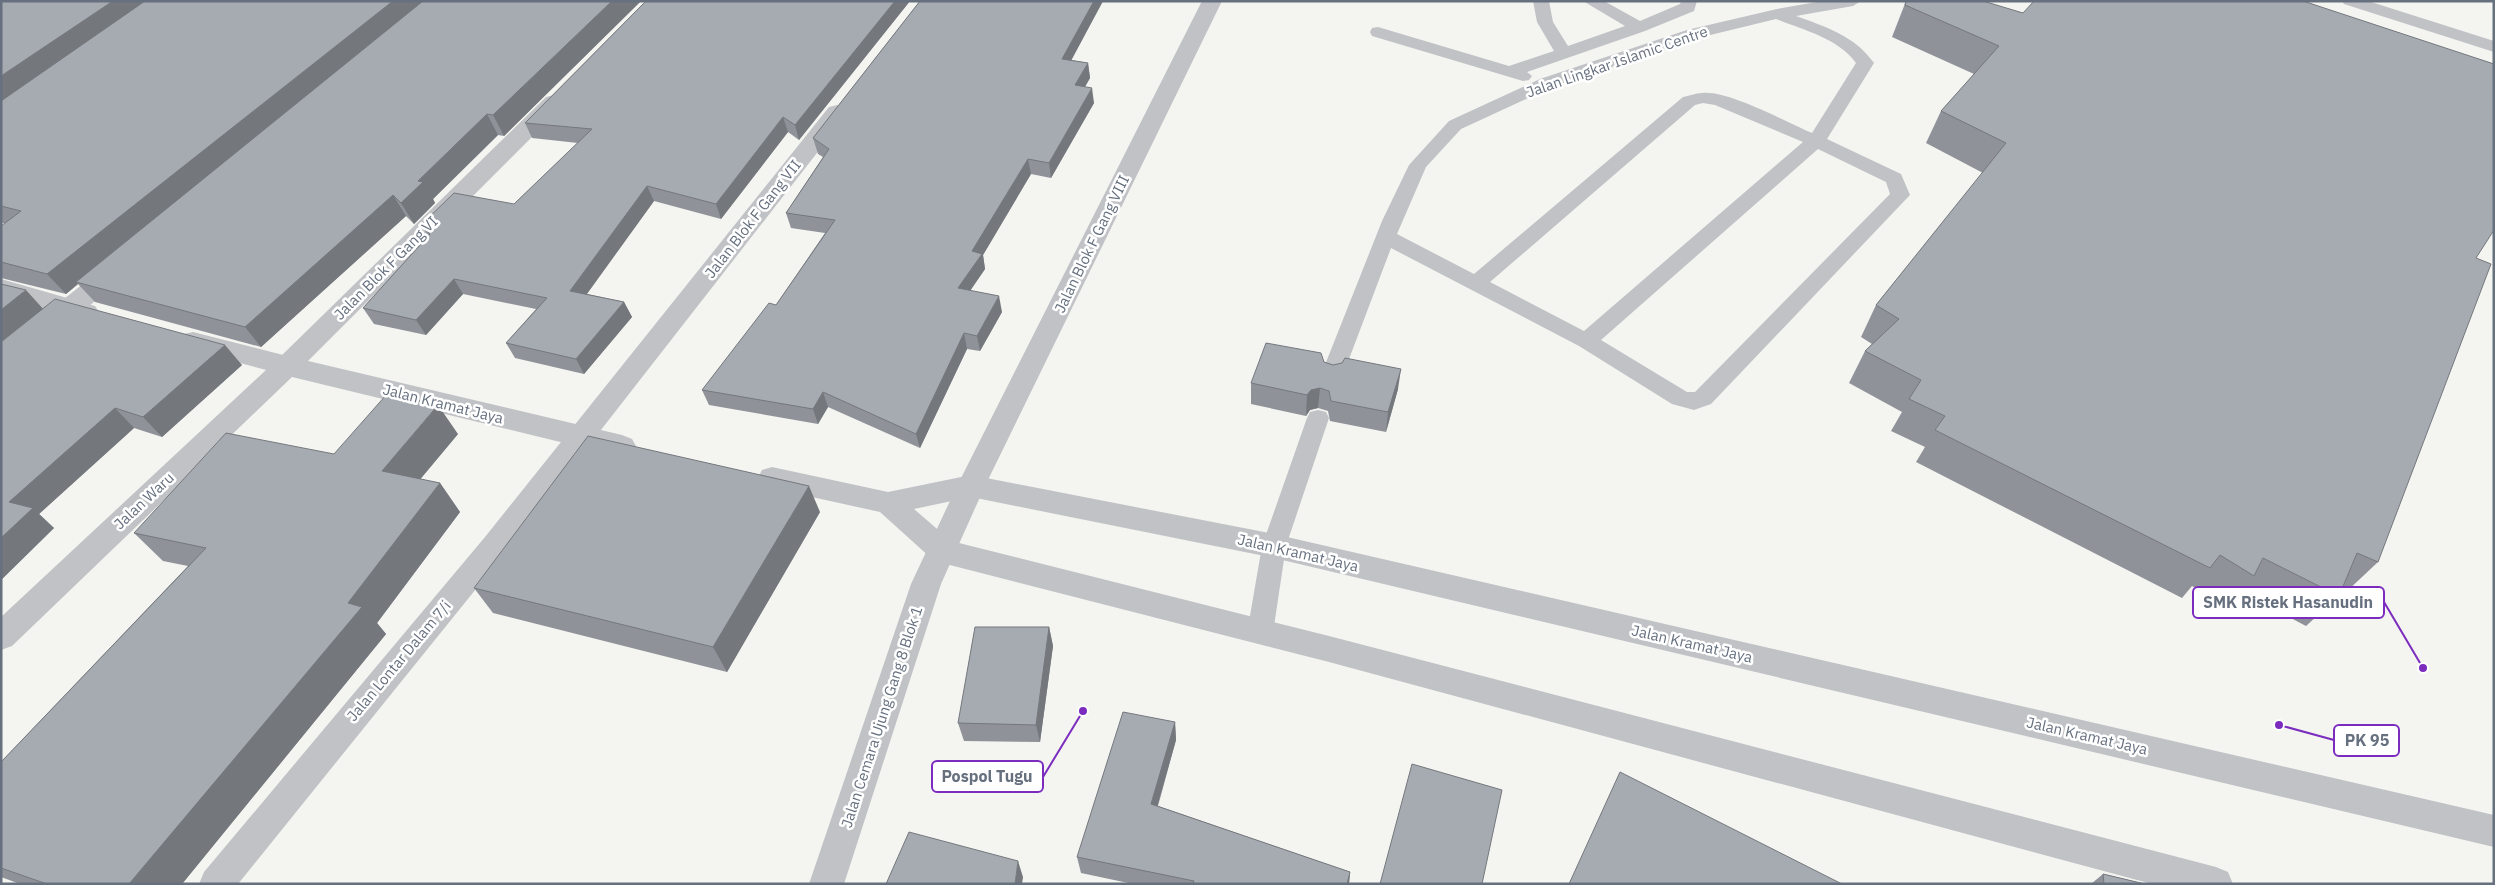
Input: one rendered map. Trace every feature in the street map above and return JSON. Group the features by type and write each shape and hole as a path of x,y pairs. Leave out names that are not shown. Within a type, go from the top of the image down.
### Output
{"street":[{"name":"Jalan Blok F Gang VIII","path":"942,551 971,486 1212,1"},
{"name":"Jalan Blok F Gang VI","path":"286,366 571,85"},
{"name":"Jalan Blok F Gang VII","path":"581,437 850,95"},
{"path":"1,363 132,257"},
{"path":"1,288 109,318"},
{"name":"Jalan Kramat Jaya","path":"165,333 286,366 648,452"},
{"name":"Jalan Waru","path":"1,637 286,366"},
{"name":"Jalan Lontar Dalam 7/i","path":"216,884 489,553 581,437"},
{"name":"Jalan Kramat Jaya","path":"744,472 888,503 971,486 1274,546 2494,831"},
{"name":"Jalan Kramat Jaya","path":"888,503 942,551 1260,632 2216,884"},
{"name":"Jalan Cemara Ujung Gang 8 Blok 1","path":"826,884 926,584 942,551"}],"lane":[{"path":"1541,1 1545,22 1564,53"},
{"path":"1591,1 1639,27"},
{"path":"1510,72 1639,27 1688,7 1689,1"},
{"name":"Jalan Lingkar Islamic Centre","path":"1332,375 1386,237 1418,165 1456,125 1546,83 1693,34 1777,14 1853,1"},
{"path":"2350,1 2494,48"},
{"path":"1586,341 1816,141 1865,63 1860,53 1845,42 1777,14"},
{"path":"1378,32 1546,83"},
{"path":"1386,237 1586,341 1680,398 1694,402 1702,398 1900,195 1894,178 1816,141 1719,100 1703,98 1688,101 1476,283"},
{"path":"1260,632 1274,546 1318,418"}],"building":[{"path":"1,1 113,1 1,76"},
{"path":"145,1 393,1 47,274 1,262 1,226 21,211 1,206 1,101"},
{"path":"423,1 612,1 493,115 487,114 418,181 423,182 401,203 393,195 245,327 76,282"},
{"path":"646,1 895,1 795,125 783,117 716,204 647,186 570,291 624,302 576,359 506,343 547,298 454,279 416,320 363,308 430,234 421,225 454,193 514,204 592,129 525,123"},
{"path":"920,1 1094,1 1062,59 1088,63 1075,85 1092,88 1049,163 1028,159 972,251 982,254 958,288 999,296 977,336 964,333 916,434 823,392 813,409 702,390 769,303 776,305 835,220 786,213 829,149 813,138"},
{"path":"1906,1 1983,1 2023,13 2034,1 2303,1 2494,64 2494,230 2476,258 2491,264 2378,562 2357,553 2339,596 2263,558 2254,576 2220,555 2210,568 1935,430 1945,416 1909,399 1921,380 1865,351 1899,319 1876,305 2006,143 1941,111 1999,46 1905,5"},
{"path":"1,284 26,290 1,310"},
{"path":"55,299 225,345 143,417 115,408 9,502 33,508 1,538 1,342"},
{"path":"1266,343 1321,353 1324,362 1333,365 1342,363 1345,358 1401,369 1388,412 1331,401 1329,391 1320,388 1311,390 1307,395 1251,383"},
{"path":"387,394 438,405 382,471 440,483 348,603 362,607 129,884 47,884 1,868 1,762 206,548 134,533 226,433 334,454"},
{"path":"588,436 809,486 713,647 474,588"},
{"path":"975,627 1049,627 1036,725 958,723"},
{"path":"1123,712 1175,722 1151,804 1350,872 1347,884 1193,884 1194,881 1077,857"},
{"path":"1412,764 1502,790 1482,884 1380,884"},
{"path":"1620,772 1842,884 1569,884"},
{"path":"909,832 1018,861 1015,884 886,884"},
{"path":"2103,874 2145,884 2104,884"}],"place":[{"name":"SMK Ristek Hasanudin","path":"2423,668"},
{"name":"Pospol Tugu","path":"1083,711"},
{"name":"PK 95","path":"2279,725"}]}
